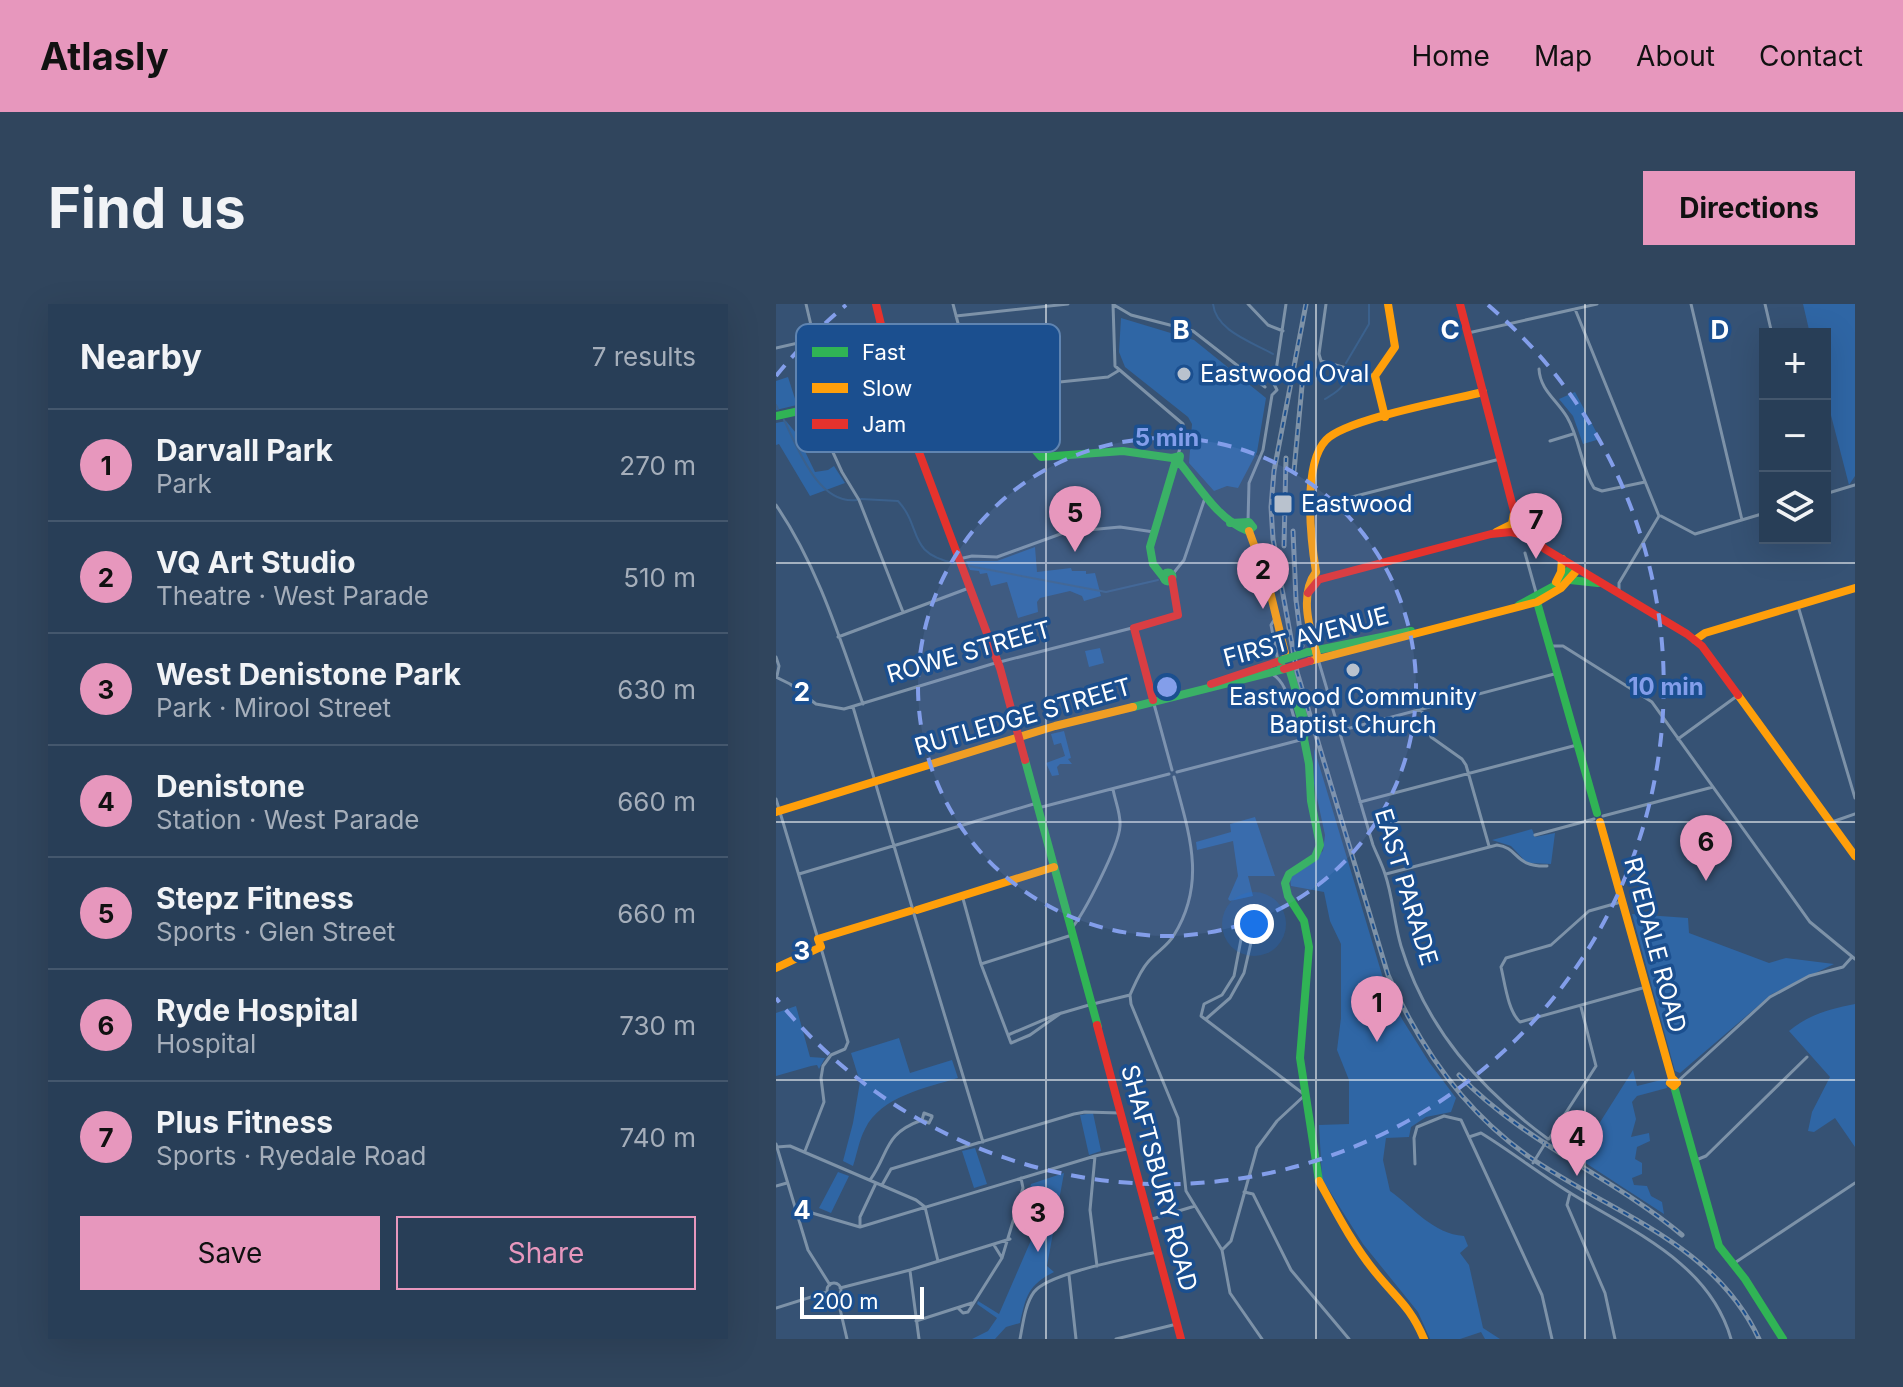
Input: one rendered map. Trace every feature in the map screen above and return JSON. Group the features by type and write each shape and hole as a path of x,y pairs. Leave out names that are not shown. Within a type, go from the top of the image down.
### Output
{"street":[{"path":"806,304 811,324"},
{"name":"SHAFTSBURY ROAD","path":"876,304 881,324"},
{"path":"953,304 958,324"},
{"path":"956,316 1068,304"},
{"path":"1113,304 1114,360 1118,371 1183,424 1184,434 1150,547 1153,560 1168,577 1184,560 1206,495"},
{"path":"1113,304 1131,315 1193,331 1272,395"},
{"path":"1248,304 1268,325 1283,331"},
{"path":"1286,304 1274,384 1277,390 1272,395 1263,450 1248,486 1247,526 1276,617 1284,663 1294,688 1304,734 1320,849 1315,857 1289,874 1285,883 1288,896 1304,921 1309,947 1300,1058 1318,1179 1347,1234 1376,1273 1413,1313 1424,1339"},
{"path":"1326,304 1319,354 1321,361 1375,376"},
{"path":"1385,417 1375,376 1395,347 1388,304"},
{"path":"1460,304 1514,511 1531,537"},
{"path":"1468,333 1597,304"},
{"path":"1691,304 1742,520"},
{"path":"1765,304 1771,328"},
{"path":"1575,309 1659,516 1692,534 1759,515"},
{"path":"776,348 796,343"},
{"path":"1539,369 1541,382 1568,419 1594,488 1602,491 1645,482"},
{"path":"1060,382 1108,377 1118,371"},
{"path":"1265,387 1274,384"},
{"path":"1483,392 1344,428 1325,441 1315,465 1316,578 1491,534 1514,532 1531,537 1695,640 1739,694 1855,856"},
{"path":"776,416 796,412"},
{"path":"1550,441 1573,434"},
{"path":"1037,452 1041,457 1123,451 1176,460 1230,523 1247,526"},
{"path":"833,452 859,500 903,612"},
{"name":"SHAFTSBURY ROAD","path":"920,452 998,663 1181,1339"},
{"path":"1313,507 1500,459"},
{"path":"1831,492 1855,485"},
{"path":"776,505 809,560 863,704"},
{"path":"1491,534 1512,524 1514,511"},
{"path":"1619,593 1619,583 1659,516"},
{"path":"959,559 997,557 1073,531 1120,527 1154,532"},
{"name":"RYEDALE ROAD","path":"1525,553 1716,1238 1783,1339"},
{"path":"1554,586 1561,572 1562,559"},
{"name":"FIRST AVENUE","path":"1537,599 1575,567"},
{"name":"FIRST AVENUE","path":"1204,686 1519,605 1555,593 1570,580 1575,567"},
{"name":"ROWE STREET","path":"776,677 823,706 837,709 853,707 998,663 1178,615 1168,577"},
{"name":"EAST PARADE","path":"1316,578 1307,601 1313,656 1373,845 1386,874 1400,943 1415,986 1428,1012 1470,1071 1496,1098 1547,1140"},
{"path":"1570,580 1607,586"},
{"path":"838,637 970,587"},
{"path":"1695,640 1705,633 1855,588"},
{"path":"1798,605 1855,798"},
{"path":"1134,628 1189,836 1194,883 1174,935 1147,963 1130,995 1131,1004 1178,1118 1184,1186 1222,1250 1230,1293 1262,1339"},
{"path":"1551,646 1563,646 1648,699 1810,922 1853,958 1843,967 1809,976 1770,997 1674,1082"},
{"path":"776,657 779,666 776,677"},
{"name":"RUTLEDGE STREET","path":"778,811 1019,737 1204,686 1268,673 1284,663"},
{"path":"1268,673 1282,681 1297,732 1304,734"},
{"path":"1339,731 1558,673"},
{"path":"1678,739 1739,694"},
{"path":"853,707 983,1142"},
{"path":"1421,709 1427,733 1462,759 1489,846"},
{"path":"799,874 1038,805 1113,789 1304,734"},
{"path":"1360,802 1578,745"},
{"path":"1535,835 1713,787"},
{"path":"981,964 1072,932 1094,891 1120,830 1113,789"},
{"path":"776,799 820,943 847,1046 831,1055 823,1066 820,1075 824,1101 805,1151"},
{"path":"1831,823 1855,814"},
{"path":"1386,874 1489,846 1506,846 1524,863 1547,866"},
{"path":"776,968 820,943 913,910 1054,867"},
{"path":"962,895 981,964 1011,1043 1030,1035 1061,1013"},
{"path":"1622,902 1589,911 1551,945 1503,960 1501,967 1509,999 1515,1019 1520,1022 1646,987"},
{"path":"1206,1019 1230,998 1244,973 1253,934 1250,930 1242,934 1234,976 1222,995 1204,1004 1201,1016 1305,1095"},
{"path":"1008,1035 1061,1013 1130,995"},
{"path":"1532,1165 1596,1066 1581,1007"},
{"path":"1694,1161 1706,1156 1807,1057"},
{"path":"1222,1250 1231,1241 1257,1148 1277,1121 1305,1095"},
{"path":"882,1185 891,1169 1085,1112 1121,1113"},
{"path":"1415,1164 1415,1130 1428,1121 1444,1116 1462,1122 1542,1295 1552,1339"},
{"path":"870,1180 881,1163 888,1143 898,1132 922,1120"},
{"path":"1469,1137 1481,1133 1680,1262 1713,1297 1723,1313 1731,1339"},
{"path":"830,1285 808,1250 776,1145 805,1151 916,1200 926,1209 938,1261"},
{"path":"797,1213 812,1213 860,1227 1131,1148"},
{"path":"1095,1156 1090,1210 1097,1266"},
{"path":"881,1163 891,1169"},
{"path":"916,1321 958,1308 966,1313 1002,1258 1010,1239 1023,1188 1021,1178"},
{"path":"776,1186 787,1183"},
{"path":"860,1227 860,1217 876,1183"},
{"path":"1733,1264 1855,1183"},
{"path":"1244,1192 1253,1194 1291,1270 1349,1339"},
{"path":"1570,1193 1567,1205 1605,1293 1615,1339"},
{"path":"1149,1220 1195,1206"},
{"path":"840,1288 1010,1239"},
{"path":"991,1244 1002,1258"},
{"path":"1020,1339 1033,1293 1053,1279 1157,1252"},
{"path":"910,1270 919,1339"},
{"path":"1069,1275 1076,1339"},
{"path":"830,1285 837,1284 840,1288"},
{"path":"776,1308 827,1292 830,1285"},
{"path":"840,1288 837,1296 847,1339"},
{"path":"827,1292 831,1297 837,1296"},
{"path":"1116,1339 1177,1324"}],"shaded area":[{"path":"1803,304 1855,304 1855,476 1849,485 1831,415 1831,328 1809,328"},
{"path":"1121,318 1194,340 1266,398 1257,452 1238,488 1227,486 1214,491 1189,463 1192,424 1188,417 1125,367 1119,352"},
{"path":"788,377 796,405 776,410 776,381"},
{"path":"1575,392 1600,439 1583,444 1573,416 1559,399"},
{"path":"786,421 796,433 796,452 805,452 815,472 834,466 845,483 810,496 779,444 776,445 776,423"},
{"path":"1035,547 1037,572 1071,568 1072,571 1086,571 1086,574 1095,573 1101,596 1084,601 1082,596 1070,591 1040,598 1037,602 1038,612 1018,618 1007,582 991,586 987,573 970,570 966,561 997,561"},
{"path":"1100,648 1104,663 1089,667 1085,651"},
{"path":"1064,731 1071,758 1068,759 1072,764 1060,764 1057,767 1059,775 1052,776 1046,763 1065,756 1061,743 1054,745 1051,734"},
{"path":"1314,748 1383,978 1402,1019 1456,1098 1451,1112 1426,1117 1411,1127 1409,1137 1386,1138 1383,1160 1390,1191 1433,1225 1464,1236 1468,1246 1460,1253 1469,1265 1483,1328 1500,1339 1485,1339 1481,1332 1460,1339 1430,1339 1418,1312 1363,1244 1322,1179 1319,1125 1349,1124 1349,1080 1337,1050 1341,1018 1341,944 1330,921 1324,892 1291,886 1290,878 1323,851 1325,835 1314,784"},
{"path":"1255,817 1275,876 1248,876 1253,896 1230,901 1228,899 1238,876 1233,841 1197,850 1196,842 1231,832 1230,824"},
{"path":"1532,829 1535,837 1555,833 1551,864 1527,863 1511,846 1492,840"},
{"path":"1632,914 1688,918 1689,933 1769,963 1786,958 1834,964 1772,994 1680,1073 1675,1071"},
{"path":"1855,1004 1855,1147 1835,1118 1814,1132 1808,1131 1812,1112 1830,1077 1789,1031 1812,1016"},
{"path":"796,1006 810,1057 825,1058 819,1069 817,1065 776,1076 776,1013"},
{"path":"899,1038 910,1073 952,1060 958,1078 906,1095 882,1109 865,1129 853,1166 843,1161 860,1082 851,1053"},
{"path":"1633,1070 1637,1086 1665,1079 1667,1088 1637,1096 1632,1102 1636,1119 1631,1137 1649,1133 1650,1141 1637,1147 1635,1159 1642,1163 1642,1174 1632,1178 1634,1185 1647,1186 1651,1196 1662,1202 1664,1214 1567,1151 1551,1145 1553,1141 1562,1145 1572,1129 1564,1123 1573,1112 1597,1127"},
{"path":"1093,1113 1101,1151 1089,1155 1080,1115"},
{"path":"975,1148 987,1184 974,1188 962,1151"},
{"path":"838,1172 849,1176 831,1213 819,1208"},
{"path":"1064,1173 1047,1266 1054,1272 1033,1287 1020,1323 1006,1327 995,1339 972,1339 988,1331 997,1318 977,1304 978,1301 999,1314 1032,1238 1019,1230 1031,1184"}],"waterway":[{"path":"1213,304 1221,322 1228,329 1273,354"},
{"path":"1346,363 1369,324 1369,304"},
{"path":"1325,399 1341,388 1345,378"},
{"path":"776,405 778,409"},
{"path":"784,420 796,445"},
{"path":"800,452 811,472 831,494 857,500"},
{"path":"861,499 898,501 922,546 939,559 954,563"},
{"path":"969,566 1106,592 1158,580"}],"railway":[{"path":"1306,304 1274,471 1271,507 1273,539 1297,672 1388,975 1429,1052 1483,1119 1528,1156 1657,1232 1688,1254 1740,1306 1759,1339"},
{"path":"1294,471 1303,375"},
{"path":"1284,546 1286,458"},
{"path":"1293,531 1302,646"},
{"path":"1459,1075 1511,1120 1682,1235"}],"traffic: fast":[{"path":"776,416 796,412"},
{"path":"1037,452 1041,457 1123,451 1172,458"},
{"path":"1172,458 1180,456 1179,462 1227,519 1237,526 1248,531 1253,527 1249,522 1230,523"},
{"path":"1164,578 1153,564 1150,547 1175,463"},
{"path":"1519,605 1554,586 1573,566"},
{"path":"1168,573 1172,577 1168,581 1164,577 1168,573"},
{"path":"1570,580 1598,583"},
{"path":"1537,602 1597,813"},
{"path":"1308,652 1411,631"},
{"path":"1282,660 1308,652"},
{"path":"1133,707 1284,669 1278,661"},
{"path":"1290,671 1306,725 1304,739 1311,801 1320,845 1315,857 1289,874 1285,883 1288,896 1304,921 1309,947 1300,1058 1319,1181"},
{"path":"1297,705 1304,729"},
{"path":"1025,760 1098,1027"},
{"path":"1674,1086 1719,1246 1745,1279 1783,1339"}],"traffic: slow":[{"path":"1385,417 1375,376 1395,347 1388,304"},
{"path":"1316,572 1311,485 1318,452 1326,440 1337,432 1376,418 1483,392"},
{"path":"1496,532 1512,524 1514,513"},
{"path":"1249,531 1268,583 1285,653"},
{"path":"1556,582 1562,559"},
{"path":"1310,661 1537,602 1561,588 1578,569"},
{"path":"1316,572 1307,603 1318,659"},
{"path":"1695,640 1705,633 1855,588"},
{"path":"1738,695 1855,856"},
{"path":"776,812 1055,726 1133,707"},
{"path":"1600,822 1672,1079"},
{"path":"917,910 1054,867"},
{"path":"776,968 821,947 818,939 910,911"},
{"path":"1673,1079 1677,1083 1674,1086 1670,1083 1673,1079"},
{"path":"1319,1181 1360,1251 1408,1310 1424,1339"}],"traffic: jam":[{"path":"876,304 881,324"},
{"path":"1460,304 1514,511 1525,530 1545,549 1687,634 1702,646 1738,695"},
{"path":"919,452 1000,668 1025,760"},
{"path":"1321,579 1491,534 1511,532 1531,537"},
{"path":"1153,700 1134,628 1178,615 1172,579"},
{"path":"1308,593 1317,582"},
{"path":"1211,684 1280,661"},
{"path":"1284,669 1310,661"},
{"path":"1097,1025 1181,1339"}],"place":[{"name":"Eastwood Oval","path":"1184,374"},
{"name":"Eastwood","path":"1283,504"},
{"name":"Stepz Fitness","path":"1075,552"},
{"name":"Plus Fitness","path":"1536,559"},
{"name":"VQ Art Studio","path":"1263,609"},
{"name":"Eastwood Community Baptist Church","path":"1353,670"},
{"name":"Ryde Hospital","path":"1706,881"},
{"name":"Darvall Park","path":"1377,1042"},
{"name":"Denistone","path":"1577,1176"},
{"name":"West Denistone Park","path":"1038,1252"}]}
